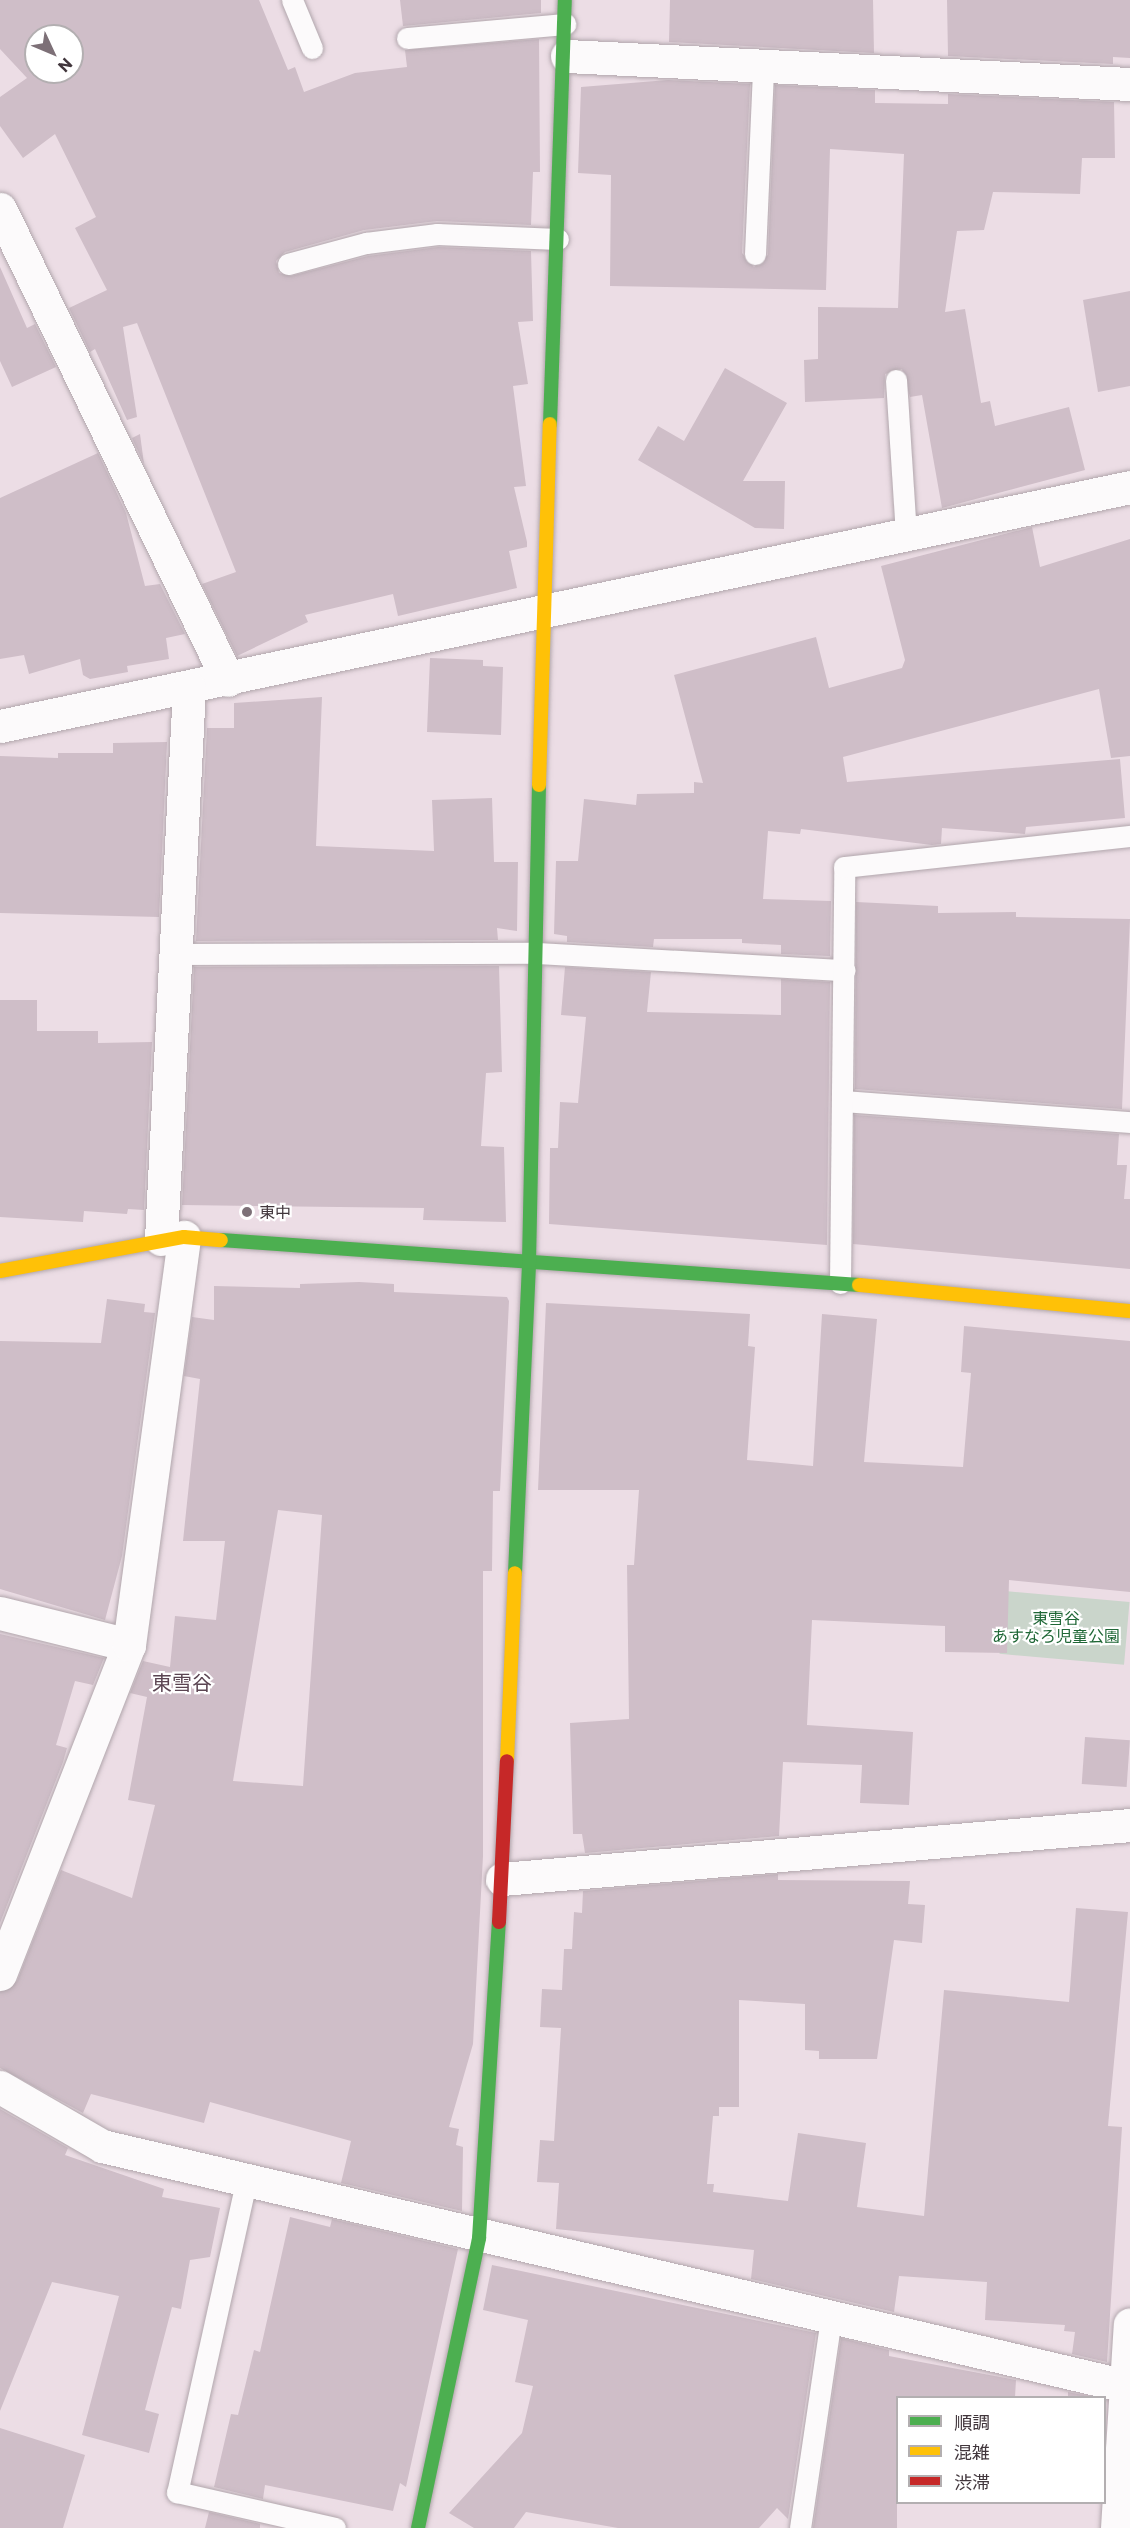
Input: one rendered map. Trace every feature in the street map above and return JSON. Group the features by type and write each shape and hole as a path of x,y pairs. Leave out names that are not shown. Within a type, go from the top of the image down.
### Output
{"street":[{"path":"418,2528 479,2238 502,1879 529,1262 544,612 567,56 565,0"},
{"path":"567,56 763,69 1130,84"},
{"path":"0,209 228,680"},
{"path":"0,726 228,680 1130,487"},
{"path":"0,1974 129,1645 172,1238 174,954 189,688"},
{"path":"0,1271 172,1238 840,1283 1130,1311"},
{"path":"0,1613 129,1645"},
{"path":"502,1879 1130,1825"},
{"path":"0,2087 102,2146 479,2238 1128,2387"},
{"path":"1117,2528 1128,2387 1130,2324"}],"lane":[{"path":"292,0 312,48"},
{"path":"408,38 565,24"},
{"path":"755,254 763,69"},
{"path":"288,264 366,243 437,234 558,239"},
{"path":"896,380 906,536"},
{"path":"840,1283 845,970 844,867 1130,836"},
{"path":"174,954 537,953 845,970"},
{"path":"843,1101 1130,1122"},
{"path":"246,2182 177,2492 335,2528"},
{"path":"800,2528 831,2319"}],"green space":[{"name":"東雪谷 あすなろ児童公園","path":"1005,1591 1130,1602 1124,1665 1000,1654"}],"building":[{"path":"0,0 259,0 288,70 295,67 304,92 355,73 407,67 405,50 539,39 540,172 533,172 531,225 437,221 364,230 285,252 276,261 279,273 291,276 368,256 438,247 531,251 533,321 518,322 528,384 513,386 526,486 514,487 527,542 527,547 509,551 517,588 398,616 393,594 305,615 308,622 237,656 202,584 236,572 137,323 123,327 137,417 127,420 95,349 90,352 69,308 107,290 75,228 96,217 55,134 23,158 0,126 0,97 24,80 24,84 84,84 84,24 24,24 24,75 0,49"},
{"path":"400,0 541,0 541,13 403,26"},
{"path":"670,0 873,0 874,53 669,42"},
{"path":"947,0 1130,0 1130,58 1113,57 1113,64 948,56"},
{"path":"668,80 750,84 742,253 754,267 768,255 775,85 875,90 875,103 948,104 948,94 1114,102 1115,158 1082,158 1080,194 993,192 984,230 957,231 945,312 965,309 981,403 990,401 995,426 1069,407 1085,470 942,508 922,395 910,397 902,369 885,374 884,398 805,402 804,360 818,359 818,307 898,308 904,154 830,149 826,290 610,286 611,175 578,173 581,87"},
{"path":"0,267 27,328 35,324 56,367 12,387 0,361"},
{"path":"1130,291 1130,386 1098,392 1083,300"},
{"path":"725,368 787,403 743,481 785,481 784,529 755,528 638,460 658,426 684,441"},
{"path":"140,434 144,464 132,438"},
{"path":"98,453 126,513 145,586 160,584 185,634 166,638 169,659 127,666 128,672 90,679 83,675 80,659 29,674 24,655 0,659 0,498"},
{"path":"1032,527 1040,567 1130,539 1130,756 1111,758 1099,689 843,757 847,782 1120,759 1125,818 1026,827 1025,834 942,828 941,844 932,845 801,829 800,834 768,831 763,899 831,901 830,956 781,954 781,945 742,943 742,939 654,939 653,947 567,942 567,936 554,934 556,861 578,861 584,799 636,805 637,794 694,793 694,782 703,783 674,675 816,637 829,688 902,668 905,660 881,566"},
{"path":"430,658 483,660 483,666 503,667 501,735 427,732"},
{"path":"322,697 316,846 434,851 432,800 492,798 494,862 518,862 517,931 497,928 498,940 196,941 207,728 234,728 234,703"},
{"path":"167,742 159,917 0,913 0,756 58,758 58,753 113,753 113,743"},
{"path":"856,902 938,906 938,913 1016,912 1016,917 1130,919 1122,1109 855,1089"},
{"path":"499,966 502,1072 486,1073 481,1146 504,1147 506,1222 423,1220 424,1208 182,1205 194,967"},
{"path":"565,967 651,972 647,1012 781,1015 781,979 830,982 827,1245 549,1224 550,1148 558,1148 560,1102 578,1103 586,1017 561,1015"},
{"path":"0,1000 37,1000 37,1031 98,1031 98,1043 152,1042 144,1210 128,1209 127,1214 84,1211 83,1222 0,1217"},
{"path":"854,1115 1119,1134 1117,1165 1127,1165 1124,1199 1130,1199 1130,1269 853,1244"},
{"path":"359,1282 394,1284 394,1292 507,1297 509,1301 500,1491 493,1491 492,1571 483,1571 483,1856 473,2044 449,2127 459,2129 456,2145 463,2147 462,2211 341,2183 351,2141 210,2102 204,2123 91,2094 83,2113 0,2068 0,1992 17,1981 61,1870 132,1898 155,1805 128,1800 147,1697 130,1693 143,1661 170,1667 175,1616 216,1620 225,1541 183,1541 200,1379 184,1376 192,1317 214,1320 214,1286 300,1288 300,1284","holes":["278,1510 322,1515 303,1786 233,1781"]},
{"path":"107,1299 145,1304 144,1312 155,1313 122,1556 105,1620 0,1589 0,1341 101,1343"},
{"path":"546,1303 750,1314 748,1346 755,1347 747,1460 813,1466 822,1314 877,1319 864,1462 963,1467 971,1373 961,1372 964,1326 1130,1341 1130,1592 1009,1580 1007,1653 945,1652 945,1626 812,1620 807,1725 913,1732 909,1805 860,1803 862,1765 783,1762 779,1836 585,1853 582,1834 573,1834 570,1723 629,1719 627,1565 634,1565 639,1490 538,1490"},
{"path":"0,1634 104,1658 93,1685 75,1681 56,1745 67,1748 63,1762 0,1923"},
{"path":"1085,1737 1130,1740 1127,1787 1082,1784"},
{"path":"778,1874 778,1880 910,1881 908,1904 925,1905 922,1943 894,1940 877,2059 819,2059 819,2051 805,2050 805,2004 739,2000 739,2107 719,2107 719,2116 713,2116 707,2184 714,2184 713,2192 788,2201 798,2133 866,2143 857,2207 924,2216 944,1990 1069,2002 1076,1908 1128,1912 1108,2126 1122,2127 1107,2362 1072,2354 1075,2332 1064,2331 1065,2325 985,2320 987,2282 899,2276 894,2312 751,2279 754,2250 556,2229 559,2183 537,2182 540,2140 554,2141 561,2028 540,2027 542,1989 562,1990 564,1949 572,1949 574,1912 582,1913 583,1891"},
{"path":"0,2109 68,2148 65,2155 164,2189 162,2197 220,2208 210,2257 190,2260 181,2309 172,2307 145,2410 159,2414 149,2453 82,2435 119,2296 52,2282 0,2411"},
{"path":"290,2217 330,2227 332,2219 458,2249 406,2487 400,2483 393,2511 265,2485 263,2499 214,2487 231,2414 238,2415 254,2350 260,2352"},
{"path":"492,2265 816,2333 788,2519 777,2508 759,2528 618,2528 526,2512 514,2528 474,2528 449,2513 522,2433 533,2386 515,2382 528,2320 483,2310"},
{"path":"841,2338 889,2350 889,2356 1016,2380 1015,2396 896,2396 897,2528 813,2528"},
{"path":"1068,2392 1088,2396 1068,2396"},
{"path":"0,2428 85,2455 63,2528 0,2528"},
{"path":"209,2512 260,2524 260,2528 205,2528"}],"traffic: fast":[{"path":"550,424 565,0"},
{"path":"515,1573 529,1262 539,785"},
{"path":"221,1240 859,1285"},
{"path":"418,2528 479,2238 499,1922"}],"traffic: slow":[{"path":"539,785 550,424"},
{"path":"0,1271 184,1237 221,1240"},
{"path":"859,1285 1130,1311"},
{"path":"507,1761 515,1573"}],"traffic: jam":[{"path":"499,1922 507,1761"}],"place":[{"name":"東中","path":"247,1212"}],"district":[{"name":"東雪谷","path":"182,1682"}]}
